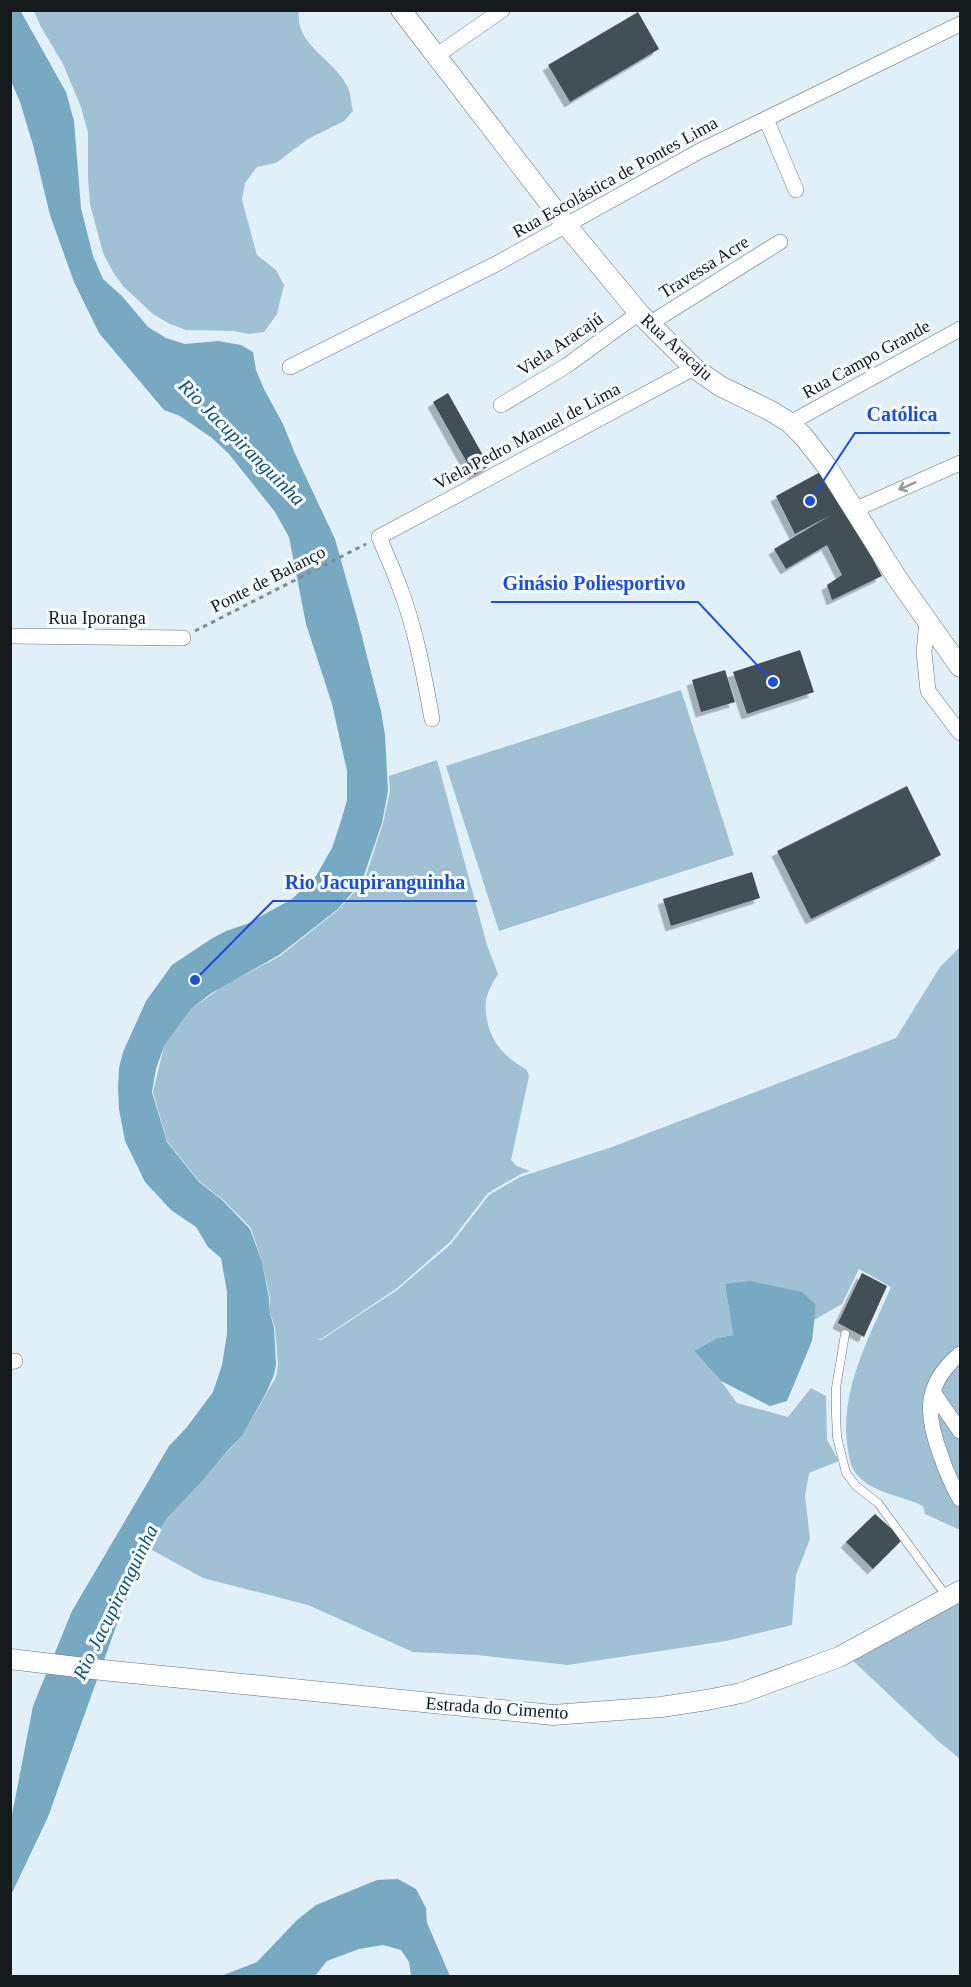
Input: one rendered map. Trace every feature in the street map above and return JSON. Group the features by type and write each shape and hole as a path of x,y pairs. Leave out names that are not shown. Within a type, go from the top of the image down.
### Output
{"street":[{"name":"Rua Aracaju","path":"401,10 567,226 644,319 694,368 720,386 771,411 790,423 804,437 828,468 927,621 960,667"},
{"path":"436,56 502,10"},
{"name":"Rua Escolástica de Pontes Lima","path":"290,367 498,263 698,152 960,24"},
{"path":"766,119 796,190"},
{"name":"Travessa Acre","path":"644,319 780,242"},
{"name":"Viela Aracajú","path":"501,405 644,319"},
{"name":"Rua Campo Grande","path":"790,423 960,329"},
{"name":"Viela Pedro Manuel de Lima","path":"432,719 422,667 401,590 379,537 694,368"},
{"path":"854,510 960,463"},
{"path":"927,621 924,652 928,691 960,733"},
{"name":"Rua Iporanga","path":"10,636 183,638"},
{"path":"960,1354 936,1381 929,1407 930,1422 946,1470 960,1499"},
{"path":"933,1392 960,1431"},
{"name":"Estrada do Cimento","path":"10,1659 553,1715 661,1707 741,1693 839,1657 954,1594"}],"lane":[{"path":"845,1334 836,1388 836,1414 837,1437 846,1473 856,1486 878,1503 954,1594"}],"path":[{"name":"Ponte de Balanço","path":"183,638 365,544"}],"shaded area":[{"path":"34,11 299,11 299,23 303,33 309,43 342,78 349,90 353,111 344,121 308,139 276,163 257,167 245,183 242,200 257,255 276,270 284,285 277,314 264,332 249,334 233,331 186,330 153,314 123,286 103,253 90,204 88,133 81,107 63,64"},
{"path":"681,690 734,855 499,931 446,766"},
{"path":"437,760 487,945 498,974 486,1000 488,1024 499,1047 527,1070 529,1076 511,1160 517,1166 530,1171 488,1193 450,1242 396,1289 321,1339 315,1338 321,1340 397,1290 451,1244 489,1195 520,1177 612,1147 896,1038 940,967 960,947 960,1351 926,1418 960,1503 960,1530 925,1514 923,1506 874,1488 857,1475 850,1462 846,1429 851,1387 865,1346 891,1287 859,1269 842,1304 814,1320 816,1305 725,1284 733,1335 717,1338 694,1351 737,1403 788,1417 811,1388 826,1396 827,1440 839,1461 809,1473 805,1496 810,1539 796,1575 792,1625 726,1641 568,1665 477,1655 413,1652 308,1605 203,1578 150,1549 168,1517 242,1436 276,1377 278,1364 270,1298 251,1228 221,1198 199,1181 167,1141 153,1092 164,1046 191,1009 222,987 280,956 338,910 364,882 383,823 390,791 389,776"},
{"path":"960,1359 960,1424 936,1391"},
{"path":"937,1406 960,1437 960,1486 940,1444"},
{"path":"960,1598 960,1759 848,1656"}],"water":[{"path":"20,10 66,92 74,121 81,208 93,256 103,279 122,296 148,327 166,338 185,344 218,341 241,345 253,352 256,370 264,389 283,424 335,539 381,711 385,735 388,791 382,823 362,881 338,909 279,955 210,994 191,1009 164,1046 156,1069 152,1092 167,1142 199,1182 221,1199 250,1229 262,1262 269,1298 274,1328 276,1364 266,1393 242,1436 168,1517 156,1537 124,1604 48,1817 11,1895 11,1820 33,1706 72,1611 169,1446 187,1427 213,1392 222,1365 227,1334 227,1292 221,1258 208,1247 196,1227 171,1210 145,1182 125,1141 118,1088 123,1052 146,1001 172,965 211,939 247,924 292,899 316,876 332,848 347,800 347,771 332,704 306,624 289,537 275,512 229,454 212,438 180,416 164,410 99,333 74,282 50,215 33,145 11,81 11,11"},
{"path":"750,1281 802,1292 816,1305 812,1341 787,1401 770,1406 721,1381 694,1351 717,1338 733,1335 725,1284"},
{"path":"398,1879 416,1889 426,1908 427,1923 450,1976 411,1976 409,1962 401,1950 383,1945 359,1949 327,1961 315,1976 221,1976 257,1962 297,1920 316,1905 377,1880"}],"building":[{"path":"638,12 659,49 570,102 548,65"},
{"path":"448,393 489,466 474,475 433,402"},
{"path":"824,470 882,576 832,600 827,585 842,575 827,545 786,569 774,549 831,515 795,534 776,496"},
{"path":"800,650 814,692 747,714 733,672"},
{"path":"725,670 735,702 701,712 692,680"},
{"path":"907,786 941,855 811,919 777,851"},
{"path":"752,872 760,898 671,926 663,899"},
{"path":"862,1273 887,1286 864,1337 838,1323"},
{"path":"875,1514 903,1539 873,1569 846,1542"}],"place":[{"name":"Católica","path":"810,501"},
{"name":"Ginásio Poliesportivo","path":"773,682"},
{"name":"Rio Jacupiranguinha","path":"195,980"}]}
